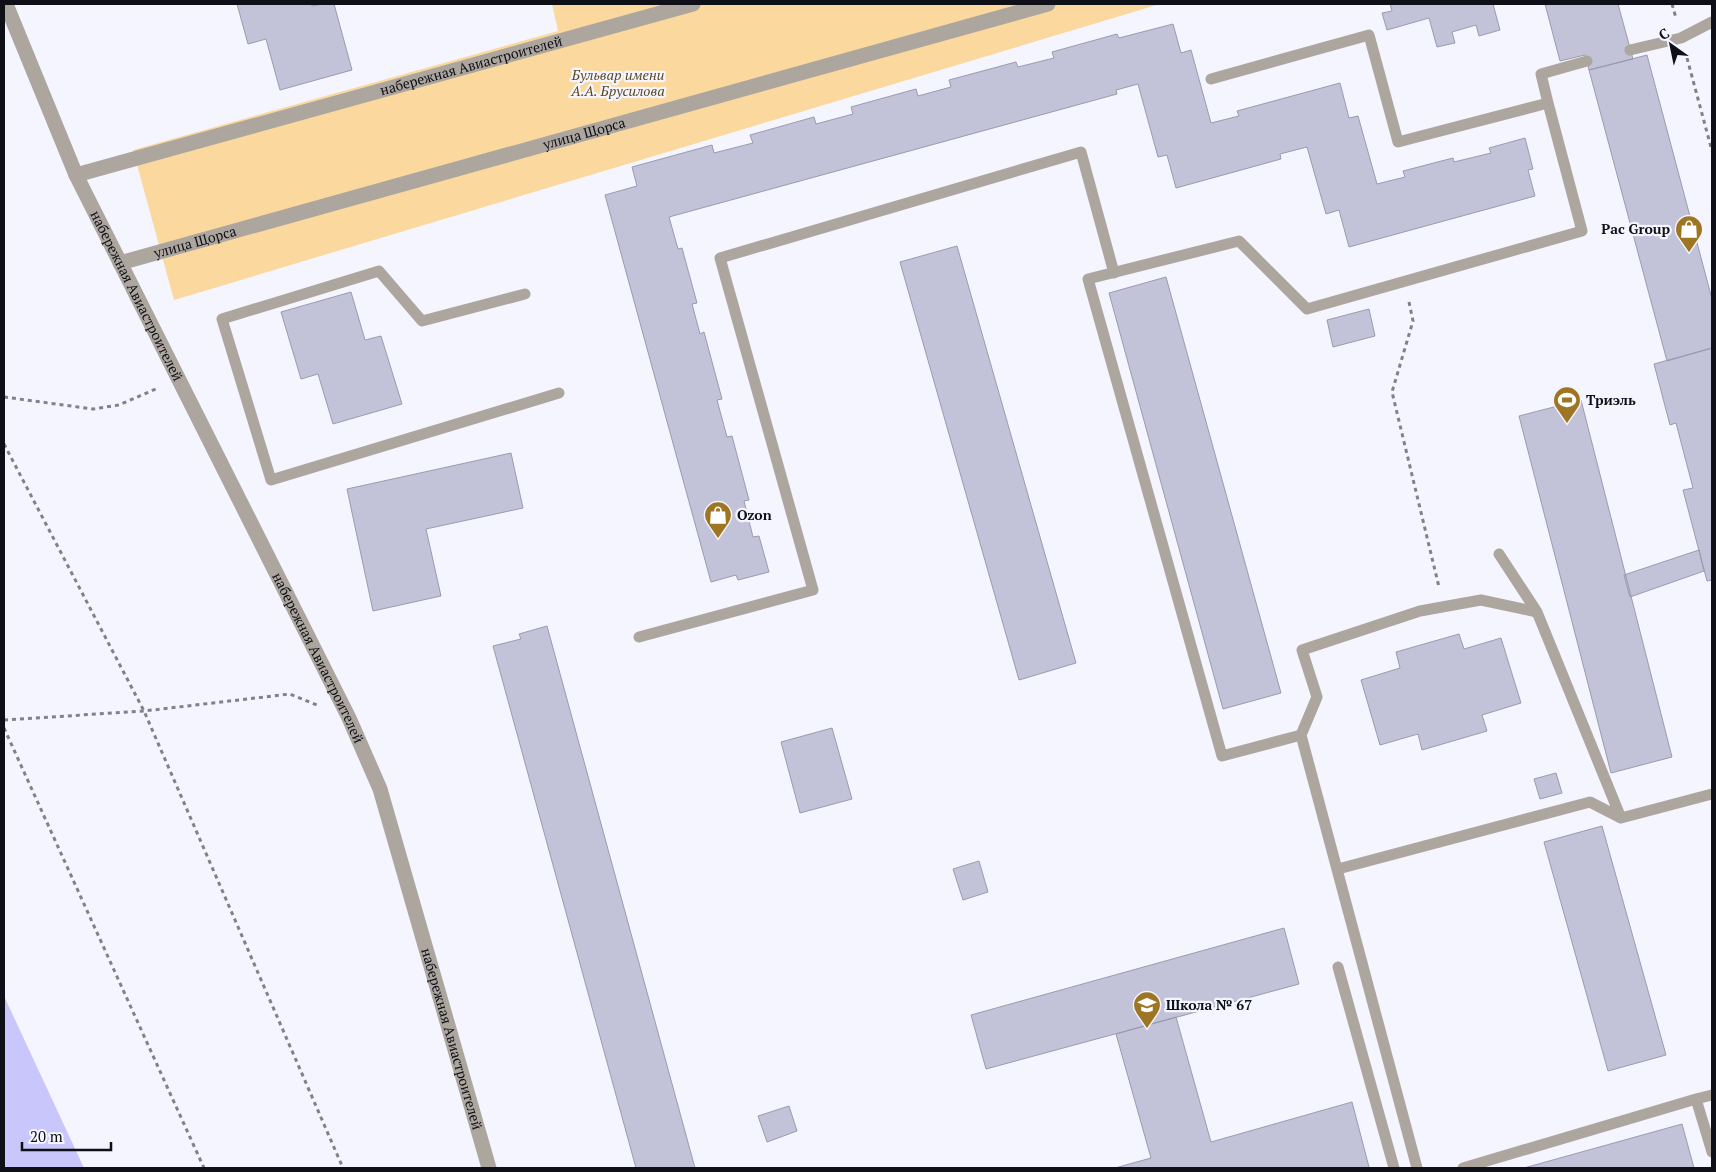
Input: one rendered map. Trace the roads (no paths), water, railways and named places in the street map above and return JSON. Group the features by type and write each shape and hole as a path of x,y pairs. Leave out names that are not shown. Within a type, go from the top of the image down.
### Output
{"street":[{"name":"набережная Авиастроителей","path":"6,4 76,175 349,718 380,789 488,1168"},
{"name":"набережная Авиастроителей","path":"76,175 693,4"},
{"name":"улица Щорса","path":"120,263 1048,4"}],"lane":[{"path":"1630,50 1681,38 1712,22"},
{"path":"1211,79 1369,35 1398,142 1548,103"},
{"path":"1301,736 1222,756 1088,280 1239,242 1307,309 1582,231 1541,74 1586,62"},
{"path":"639,637 813,590 720,258 1080,152 1114,273"},
{"path":"525,294 422,321 380,271 222,319 270,480 559,393"},
{"path":"1499,554 1537,612 1620,818"},
{"path":"1417,1168 1301,736 1317,697 1302,650 1420,611 1481,600 1537,612"},
{"path":"1338,869 1590,802 1620,818 1712,794"},
{"path":"1338,967 1394,1168"},
{"path":"1463,1168 1712,1095"},
{"path":"1696,1099 1712,1152"}],"water":[{"path":"4,996 84,1168 4,1168"}],"place":[{"name":"Pac Group","path":"1689,253"},
{"name":"Триэль","path":"1567,424"},
{"name":"Ozon","path":"718,539"},
{"name":"Школа № 67","path":"1147,1029"}],"park label":[{"name":"Бульвар имени А.А. Брусилова","path":"618,84"}]}
